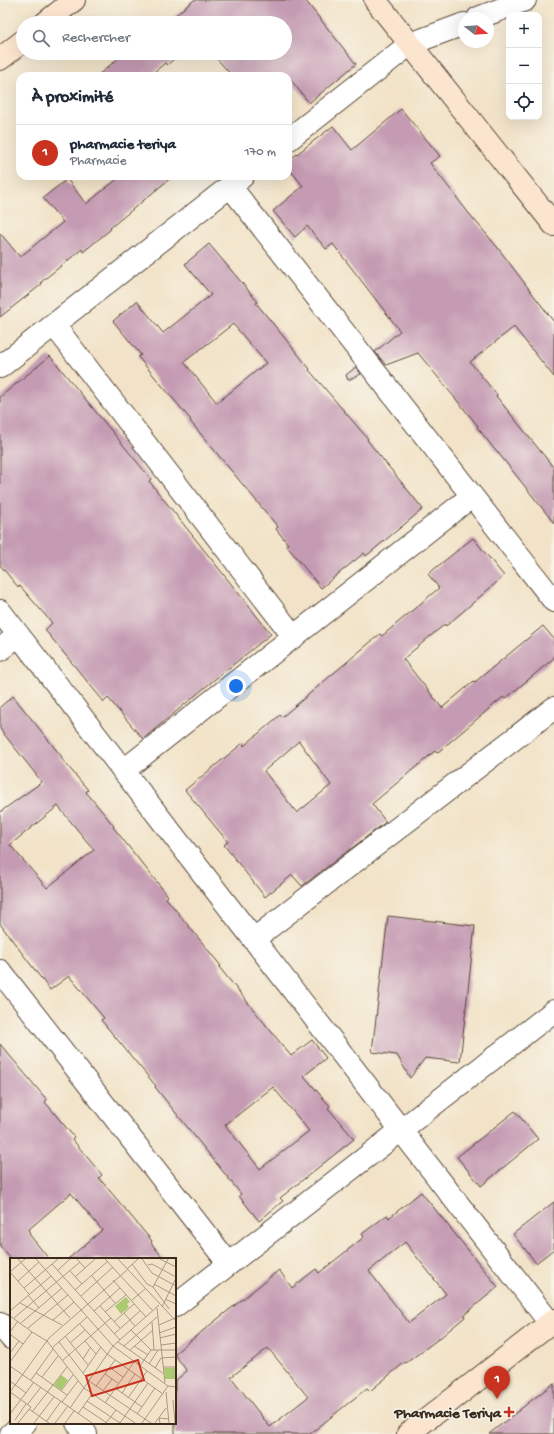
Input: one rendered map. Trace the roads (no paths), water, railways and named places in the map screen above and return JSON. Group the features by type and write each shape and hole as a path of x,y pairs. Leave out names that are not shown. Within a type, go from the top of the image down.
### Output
{"street":[{"path":"375,0 554,224"},
{"path":"494,12 525,0"},
{"path":"292,137 410,44 458,26"},
{"path":"0,59 16,46"},
{"path":"0,367 237,181 472,496 554,601"},
{"path":"54,325 294,637"},
{"path":"124,771 472,496"},
{"path":"0,611 401,1130 552,1321 408,1434"},
{"path":"0,650 18,635"},
{"path":"254,940 554,708"},
{"path":"0,971 229,1264"},
{"path":"176,1305 554,1010"},
{"path":"0,1324 10,1337"},
{"path":"11,1434 24,1424"},
{"path":"78,1424 86,1434"}],"place":[{"name":"pharmacie teriya","path":"497,1399"},
{"name":"Pharmacie Teriya","path":"509,1412"}]}
